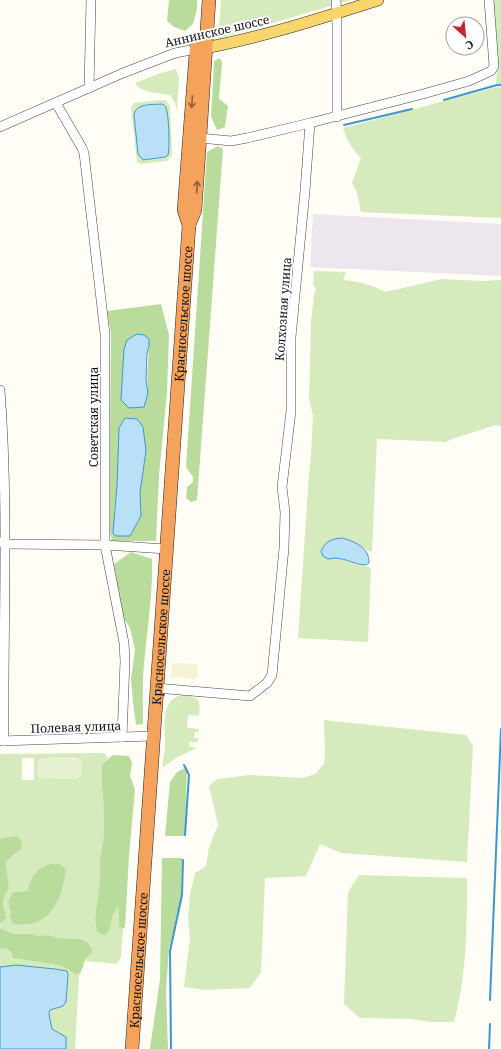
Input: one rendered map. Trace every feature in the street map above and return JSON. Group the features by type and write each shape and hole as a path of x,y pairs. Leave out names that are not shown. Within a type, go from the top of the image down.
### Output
{"highway":[{"name":"Красносельское шоссе","path":"132,1049 189,225 195,210 200,138 200,0"},
{"name":"Красносельское шоссе","path":"189,225 184,210 201,48 209,0"}],"main road":[{"name":"Аннинское шоссе","path":"201,48 259,36 336,14 378,0"}],"street":[{"path":"89,88 91,0"},
{"path":"336,0 337,117"},
{"path":"200,138 231,141 247,138 337,117 477,78 491,71 494,66 489,0"},
{"name":"Аннинское шоссе","path":"0,127 89,88 175,53 201,48"},
{"name":"Советская улица","path":"56,103 84,153 105,334 105,545 124,643 125,661 122,737"},
{"name":"Колхозная улица","path":"156,688 250,696 267,683 272,675 284,548 285,512 282,487 291,411 291,337 310,123"},
{"path":"0,390 3,434 2,741"},
{"path":"3,543 166,548"},
{"name":"Полевая улица","path":"2,741 153,736"}],"shaded area":[{"path":"313,214 501,224 501,276 310,267"},
{"path":"172,663 198,664 197,679 171,677"}],"green space":[{"path":"169,0 197,0 197,9 193,24 185,31 174,27 167,21"},
{"path":"221,0 351,0 218,39"},
{"path":"493,0 501,0 501,84 496,84 497,68"},
{"path":"220,58 222,63 219,99 228,106 225,127 217,130 211,117 214,61"},
{"path":"176,69 179,78 177,111 175,103 170,95 146,91 141,89 135,83 158,74"},
{"path":"501,87 501,218 361,212 357,193 352,183 361,158 350,144 343,128"},
{"path":"166,100 170,106 172,155 167,161 141,164 137,162 131,108 134,103"},
{"path":"218,146 223,149 197,500 191,502 186,498 187,487 193,482 193,477 186,467 207,152"},
{"path":"314,271 346,272 343,280 365,284 385,292 442,279 482,281 501,280 501,427 496,425 446,442 377,439 372,552 349,540 334,557 371,568 368,642 298,638 313,416 309,398 311,322 316,288 313,286"},
{"path":"161,304 169,335 167,392 159,475 156,541 112,541 109,529 111,333 107,311","holes":["149,346 147,374 148,393 121,400 124,349","117,486 140,492 141,516 114,513"]},
{"path":"131,552 152,559 151,595 143,671 143,724 136,725 131,679 135,650 130,628 123,617 114,564"},
{"path":"182,695 195,698 199,702 199,716 188,715 187,728 199,729 199,732 195,732 194,738 198,738 198,742 189,742 189,747 196,747 195,749 176,758 163,767 165,715 170,702"},
{"path":"324,720 466,735 473,746 467,862 341,853 320,844 306,876 265,878 261,972 250,988 204,990 184,987 190,938 188,918 190,894 195,873 206,866 209,847 218,825 209,786 217,779 250,775 303,778 315,774 324,764"},
{"path":"104,753 108,758 102,764 104,826 100,857 100,880 95,918 110,929 112,918 118,904 119,926 123,929 121,957 117,964 85,961 79,976 75,1049 0,1049 0,941 85,958 92,953 81,939 59,938 48,935 37,936 33,934 14,934 0,928 4,904 3,899 9,888 6,862 16,854 0,839 0,754","holes":["22,758 34,758 34,780 22,780","78,758 39,778 38,775 41,759","66,871 59,898 52,911 41,920 26,925 11,912 8,905 14,892 27,891 29,886"]},
{"path":"113,755 129,756 132,763 130,776 135,789 125,927 123,929 119,926 118,905 112,918 110,929 106,935 102,935 97,931 95,918 100,880 100,857 104,827 102,764"},
{"path":"41,759 80,759 82,761 81,776 76,779 39,778 38,762"},
{"path":"187,767 185,836 165,836 170,782 177,772"},
{"path":"17,836 21,841 22,848 6,862 9,888 4,896 6,918 0,924 0,839"},
{"path":"162,858 182,858 181,904 169,949 166,991 168,1049 150,1049 160,979"},
{"path":"57,863 63,866 66,871 61,893 52,911 45,918 36,922 13,924 8,904 14,892 27,891 31,880 40,869 50,864"},
{"path":"359,875 467,878 464,968 462,986 454,1022 360,1018 344,1004 348,892"},
{"path":"0,928 14,934 33,934 37,936 48,935 59,938 81,939 88,943 92,949 92,953 85,959 81,972 76,974 60,965 13,958 12,953 8,949 0,948"}],"water":[{"path":"162,104 166,107 168,118 168,155 165,157 143,160 138,154 134,115 135,111 141,107"},
{"path":"137,334 144,335 149,339 146,380 148,393 144,407 129,408 121,400 124,349 127,340"},
{"path":"125,418 137,419 143,427 146,451 140,492 141,516 130,536 116,536 113,533 117,486 119,428"},
{"path":"342,538 356,543 364,549 369,558 369,563 366,565 361,565 338,558 328,559 323,556 321,551 327,543 335,539"},
{"path":"16,965 67,971 66,1002 63,1006 50,1010 49,1014 52,1029 66,1037 66,1049 0,1049 0,967"}],"waterway":[{"path":"444,100 501,85"},
{"path":"344,125 412,109"},
{"path":"490,1000 501,729"},
{"path":"184,765 189,775 185,835"},
{"path":"171,1049 170,951 182,895 183,860"},
{"path":"489,1049 490,1024"}]}
